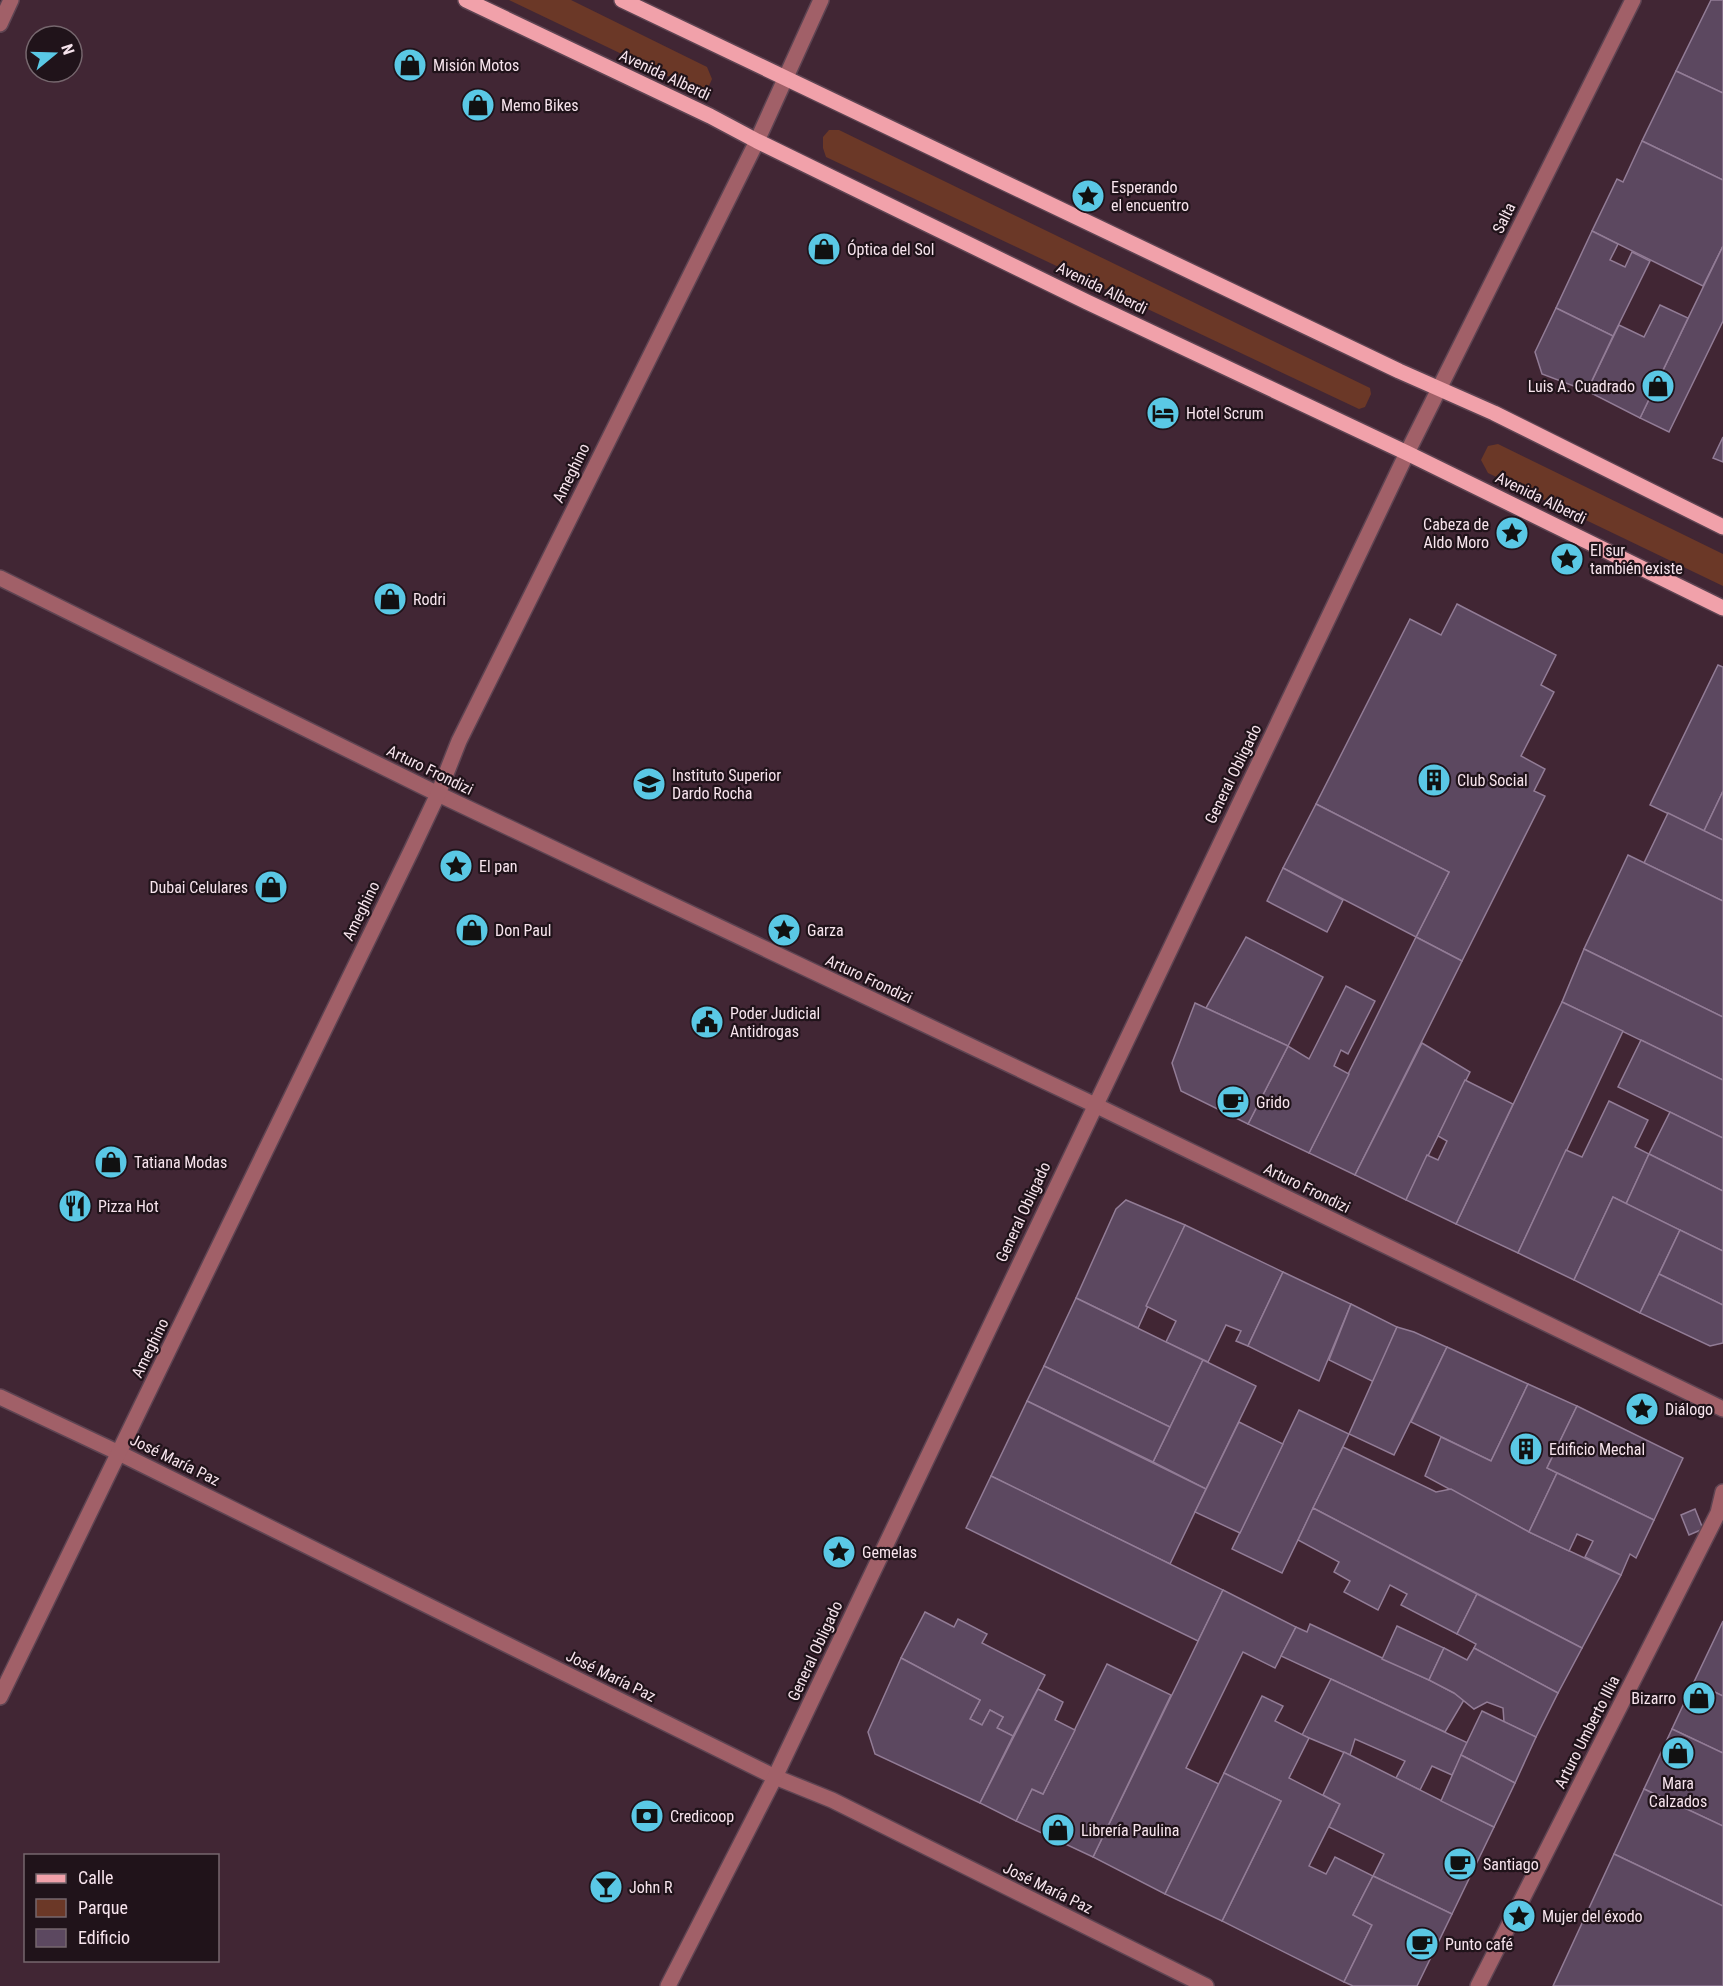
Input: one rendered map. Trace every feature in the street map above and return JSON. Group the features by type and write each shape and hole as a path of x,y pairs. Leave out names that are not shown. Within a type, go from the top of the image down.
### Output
{"main road":[{"name":"Avenida Alberdi","path":"466,0 710,116 1087,302 1407,453 1723,608"},
{"path":"622,0 1532,432 1723,527"}],"street":[{"path":"0,24 11,0"},
{"name":"Ameghino","path":"0,1697 438,794 459,741 757,141 820,0"},
{"name":"Salta","path":"1407,453 1633,0"},
{"name":"General Obligado","path":"668,1986 775,1777 1407,453"},
{"name":"Arturo Frondizi","path":"0,578 438,794 1095,1105 1723,1409"},
{"name":"José María Paz","path":"0,1397 119,1452 775,1777 832,1800 1206,1986"},
{"name":"Arturo Umberto Illia","path":"1478,1986 1718,1513 1723,1492"}],"green space":[{"path":"509,0 571,0 707,67 712,79 708,88 697,90"},
{"path":"829,130 839,130 1370,388 1371,394 1365,407 1359,409 826,157 823,137"},
{"path":"1498,444 1723,554 1723,586 1488,473 1481,460 1488,446"}],"building":[{"path":"1711,0 1723,0 1723,93 1676,71"},
{"path":"1676,71 1723,93 1723,180 1642,141"},
{"path":"1642,141 1723,180 1723,246 1703,286 1592,231 1617,179 1623,182"},
{"path":"1592,231 1618,244 1610,260 1625,267 1632,252 1650,261 1613,336 1556,308"},
{"path":"1723,246 1723,321 1669,432 1640,418"},
{"path":"1660,305 1688,318 1640,418 1587,391 1619,325 1644,337"},
{"path":"1556,308 1613,336 1587,391 1542,374 1535,352"},
{"path":"1723,437 1723,462 1713,458"},
{"name":"Club Social","path":"1457,604 1556,655 1541,685 1554,692 1521,756 1545,769 1534,791 1545,796 1462,961 1416,937 1449,872 1316,804 1410,619 1441,635"},
{"path":"1718,665 1723,667 1723,791 1704,831 1650,805"},
{"path":"1723,791 1723,840 1704,831"},
{"path":"1316,804 1449,872 1416,937 1283,868"},
{"path":"1668,813 1723,840 1723,901 1644,863"},
{"path":"1628,855 1723,901 1723,1017 1584,949"},
{"path":"1283,868 1343,900 1327,932 1267,901"},
{"path":"1246,937 1323,977 1288,1046 1206,1008"},
{"path":"1416,937 1462,961 1355,1175 1309,1153"},
{"path":"1584,949 1723,1017 1723,1080 1562,1002"},
{"path":"1346,986 1375,1001 1348,1054 1341,1050 1334,1066 1349,1074 1309,1153 1248,1124 1288,1046 1309,1059"},
{"path":"1562,1002 1623,1031 1518,1253 1456,1224"},
{"path":"1195,1003 1288,1046 1248,1124 1181,1091 1172,1063"},
{"path":"1641,1040 1723,1080 1723,1138 1618,1087"},
{"path":"1422,1043 1470,1072 1406,1200 1355,1175"},
{"path":"1465,1080 1513,1104 1456,1224 1406,1200 1427,1155 1438,1160 1447,1141 1438,1136"},
{"path":"1609,1101 1648,1120 1635,1147 1649,1154 1626,1204 1613,1197 1574,1280 1518,1253 1566,1150 1582,1157"},
{"path":"1670,1112 1723,1138 1723,1191 1649,1154"},
{"path":"1649,1154 1723,1191 1723,1251 1626,1204"},
{"path":"1613,1197 1680,1230 1640,1313 1574,1280"},
{"path":"1126,1200 1185,1225 1138,1328 1076,1298 1116,1209"},
{"path":"1185,1225 1283,1272 1248,1346 1236,1341 1241,1331 1226,1325 1208,1362 1166,1342 1176,1321 1146,1306"},
{"path":"1680,1230 1723,1251 1723,1305 1659,1274"},
{"path":"1283,1272 1351,1304 1319,1381 1248,1346"},
{"path":"1659,1274 1723,1305 1723,1343 1710,1346 1640,1313"},
{"path":"1076,1298 1203,1360 1170,1427 1044,1366"},
{"path":"1351,1304 1397,1327 1374,1382 1329,1360"},
{"path":"1397,1327 1447,1347 1394,1455 1349,1434"},
{"path":"1447,1347 1528,1384 1491,1461 1411,1422"},
{"path":"1203,1360 1256,1386 1206,1489 1153,1462"},
{"path":"1044,1366 1170,1427 1153,1462 1027,1401"},
{"name":"Edificio Mechal","path":"1528,1384 1577,1406 1547,1468 1557,1473 1529,1532 1425,1476 1441,1437 1491,1461"},
{"path":"1027,1401 1206,1489 1170,1564 991,1476"},
{"path":"1577,1406 1683,1458 1654,1520 1547,1468"},
{"path":"1299,1410 1349,1434 1282,1573 1232,1549"},
{"path":"1239,1422 1283,1444 1240,1533 1195,1512"},
{"path":"1343,1447 1436,1492 1451,1489 1529,1532 1621,1575 1582,1648 1313,1508"},
{"path":"1557,1473 1654,1520 1636,1558 1630,1554 1621,1575 1585,1557 1593,1541 1577,1534 1569,1551 1529,1532"},
{"path":"991,1476 1223,1590 1198,1641 966,1528"},
{"path":"1313,1508 1477,1594 1457,1634 1401,1605 1407,1594 1390,1585 1378,1610 1344,1592 1350,1581 1334,1572 1339,1562 1298,1540"},
{"path":"1695,1509 1703,1529 1689,1535 1681,1515"},
{"path":"1223,1590 1296,1627 1275,1668 1243,1652 1186,1768 1219,1784 1165,1894 1093,1857"},
{"path":"1477,1594 1582,1648 1558,1693 1474,1648 1476,1644 1457,1634"},
{"path":"925,1612 954,1627 958,1619 987,1634 982,1643 1045,1675 1013,1736 997,1728 1003,1717 990,1710 982,1725 970,1719 980,1700 901,1658"},
{"path":"1723,1621 1723,1696 1694,1682"},
{"path":"1310,1624 1429,1680 1464,1700 1445,1732 1281,1656 1296,1627 1307,1632"},
{"path":"1397,1626 1444,1648 1429,1680 1382,1659"},
{"path":"1444,1648 1467,1660 1474,1648 1558,1693 1536,1737 1504,1722 1503,1708 1487,1702 1474,1709 1454,1693 1429,1680"},
{"path":"901,1658 980,1700 970,1719 982,1725 990,1710 1003,1717 997,1728 1013,1736 980,1803 875,1754 868,1732"},
{"path":"1107,1664 1171,1695 1093,1857 1016,1821 1032,1789 1043,1794"},
{"path":"1331,1679 1468,1743 1452,1775 1432,1766 1420,1790 1396,1778 1405,1761 1355,1739 1350,1755 1302,1735"},
{"path":"1694,1682 1723,1696 1723,1753 1672,1729"},
{"path":"1038,1689 1063,1702 1055,1720 1075,1730 1043,1794 1032,1789 1016,1821 980,1803"},
{"path":"1262,1696 1283,1706 1275,1721 1309,1738 1289,1778 1340,1804 1309,1866 1326,1874 1335,1857 1373,1876 1353,1915 1372,1925 1344,1982 1222,1921 1281,1801 1224,1773"},
{"path":"1482,1711 1536,1737 1515,1783 1461,1755"},
{"path":"1672,1729 1723,1753 1723,1826 1644,1789"},
{"path":"1344,1752 1494,1827 1452,1914 1373,1876 1384,1854 1329,1827 1340,1804 1323,1795"},
{"path":"1461,1755 1515,1783 1494,1827 1441,1801"},
{"path":"1224,1773 1281,1801 1222,1921 1165,1894"},
{"path":"1644,1789 1723,1826 1723,1906 1614,1854"},
{"path":"1614,1854 1723,1906 1723,1986 1553,1986"},
{"path":"1373,1876 1452,1914 1417,1986 1353,1986 1344,1982 1372,1925 1353,1915"}],"place":[{"name":"Misión Motos","path":"410,65"},
{"name":"Memo Bikes","path":"478,105"},
{"name":"Esperando el encuentro","path":"1088,196"},
{"name":"Óptica del Sol","path":"824,249"},
{"name":"Luis A. Cuadrado","path":"1658,386"},
{"name":"Hotel Scrum","path":"1163,413"},
{"name":"Cabeza de Aldo Moro","path":"1512,533"},
{"name":"El sur también existe","path":"1567,559"},
{"name":"Rodri","path":"390,599"},
{"name":"Club Social","path":"1434,780"},
{"name":"Instituto Superior Dardo Rocha","path":"649,784"},
{"name":"El pan","path":"456,866"},
{"name":"Dubai Celulares","path":"271,887"},
{"name":"Don Paul","path":"472,930"},
{"name":"Garza","path":"784,930"},
{"name":"Poder Judicial Antidrogas","path":"707,1022"},
{"name":"Grido","path":"1233,1102"},
{"name":"Tatiana Modas","path":"111,1162"},
{"name":"Pizza Hot","path":"75,1206"},
{"name":"Diálogo","path":"1642,1409"},
{"name":"Edificio Mechal","path":"1526,1449"},
{"name":"Gemelas","path":"839,1552"},
{"name":"Bizarro","path":"1699,1698"},
{"name":"Mara Calzados","path":"1678,1753"},
{"name":"Credicoop","path":"647,1816"},
{"name":"Librería Paulina","path":"1058,1830"},
{"name":"Santiago","path":"1460,1864"},
{"name":"John R","path":"606,1887"},
{"name":"Mujer del éxodo","path":"1519,1916"},
{"name":"Punto café","path":"1422,1944"}]}
